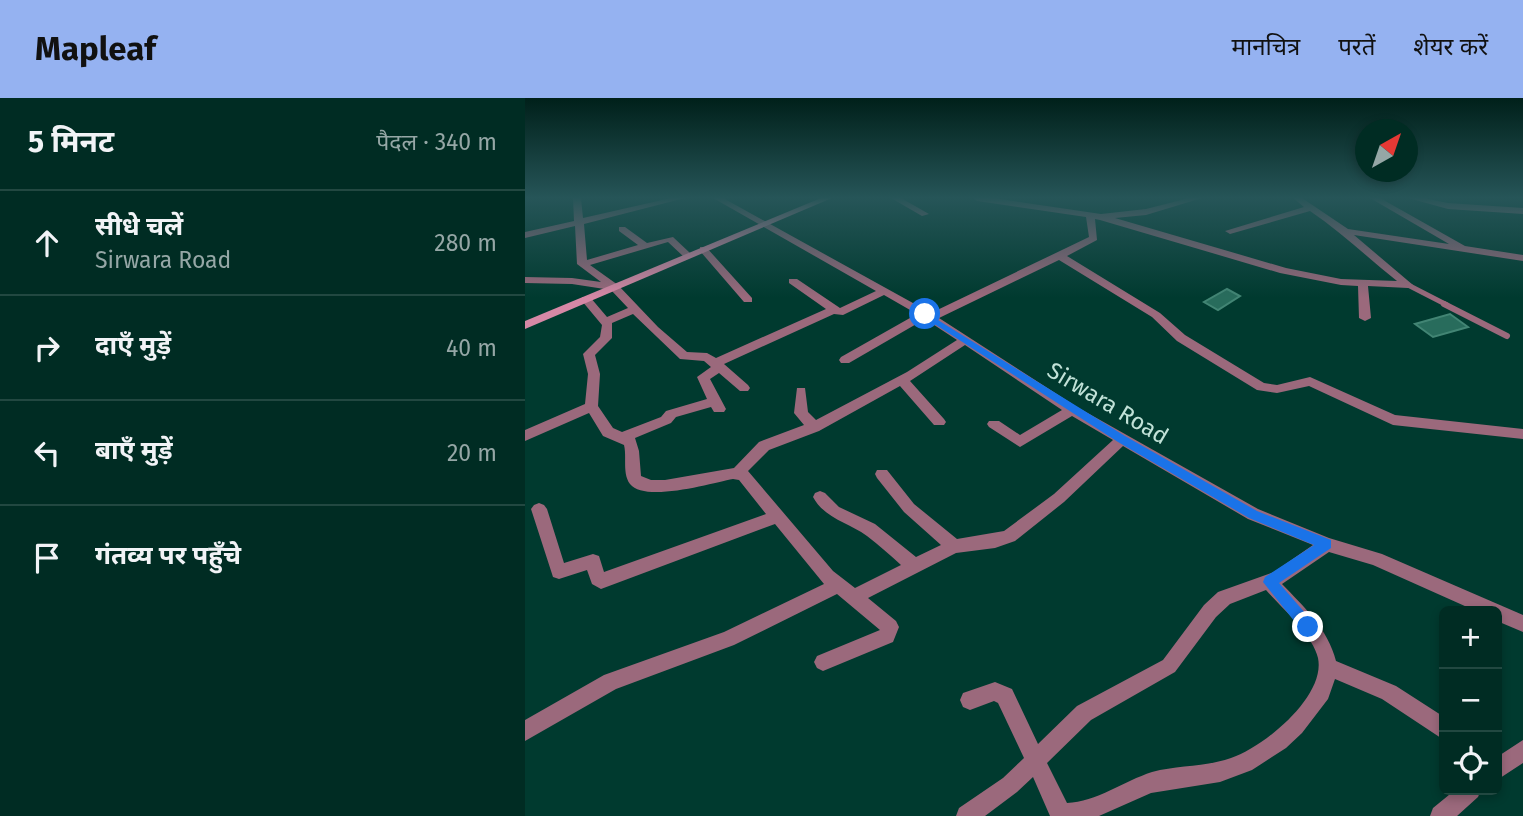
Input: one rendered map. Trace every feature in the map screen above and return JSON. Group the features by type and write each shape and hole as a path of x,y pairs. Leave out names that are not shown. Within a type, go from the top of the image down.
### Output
{"street":[{"path":"579,232 582,264 614,287 654,330 684,356 703,355 744,388"},
{"path":"625,232 645,246"},
{"path":"525,325 747,232"},
{"name":"Sirwara Road","path":"780,232 928,316 1072,410 1253,514 1327,544 1376,559 1482,606"},
{"path":"845,360 928,316 1094,238 1095,232"},
{"path":"1149,232 1284,271 1363,283 1408,285"},
{"path":"1345,232 1360,247 1408,285"},
{"path":"1348,232 1523,258"},
{"path":"1435,232 1468,250"},
{"path":"582,264 670,239 687,255"},
{"path":"702,249 748,300"},
{"path":"1059,256 1156,315 1181,338 1261,387 1277,389 1310,381 1393,420 1523,434"},
{"path":"525,280 572,281 614,287"},
{"path":"793,281 834,310 843,312 884,291"},
{"path":"1363,283 1365,318"},
{"path":"586,299 607,321 606,338 589,354 594,374 591,407 608,432 628,440 632,446 634,479 642,487 657,487 738,473 743,475 776,517 845,592 890,627 891,632 887,636 823,662"},
{"path":"607,321 635,309"},
{"path":"622,438 666,420 671,414 717,405 704,376 717,366 834,310"},
{"path":"738,473 764,446 814,427 901,380 965,340"},
{"path":"901,380 939,422"},
{"path":"800,391 801,413 814,427"},
{"path":"525,436 591,407"},
{"path":"994,424 1020,442 1072,410"},
{"path":"525,731 611,682 913,566 954,546 995,541 1009,536 1059,498 1122,439"},
{"path":"882,474 909,508 954,546"},
{"path":"820,497 834,511 870,529 913,566"},
{"path":"539,509 559,572 593,561 601,581 776,517"},
{"path":"967,816 1010,785 1084,713 1169,666 1210,611 1224,597 1269,582 1327,544"},
{"path":"970,700 995,691 1005,696 1059,811 1065,815 1150,783 1227,770 1280,741 1297,725 1325,683 1328,668 1326,656 1317,639 1269,582"},
{"name":"Sirwara Road","path":"1502,615 1523,624"},
{"path":"1328,668 1359,678 1427,715 1439,726"},
{"path":"1502,765 1523,750"},
{"path":"1441,816 1465,795"}],"lane":[{"path":"1408,285 1507,336"}],"building":[{"path":"1227,289 1240,296 1218,310 1204,302"},
{"path":"1450,314 1468,327 1433,337 1415,324"}],"route":[{"path":"925,314 1072,410 1253,514 1327,544 1269,582 1308,627"}]}
